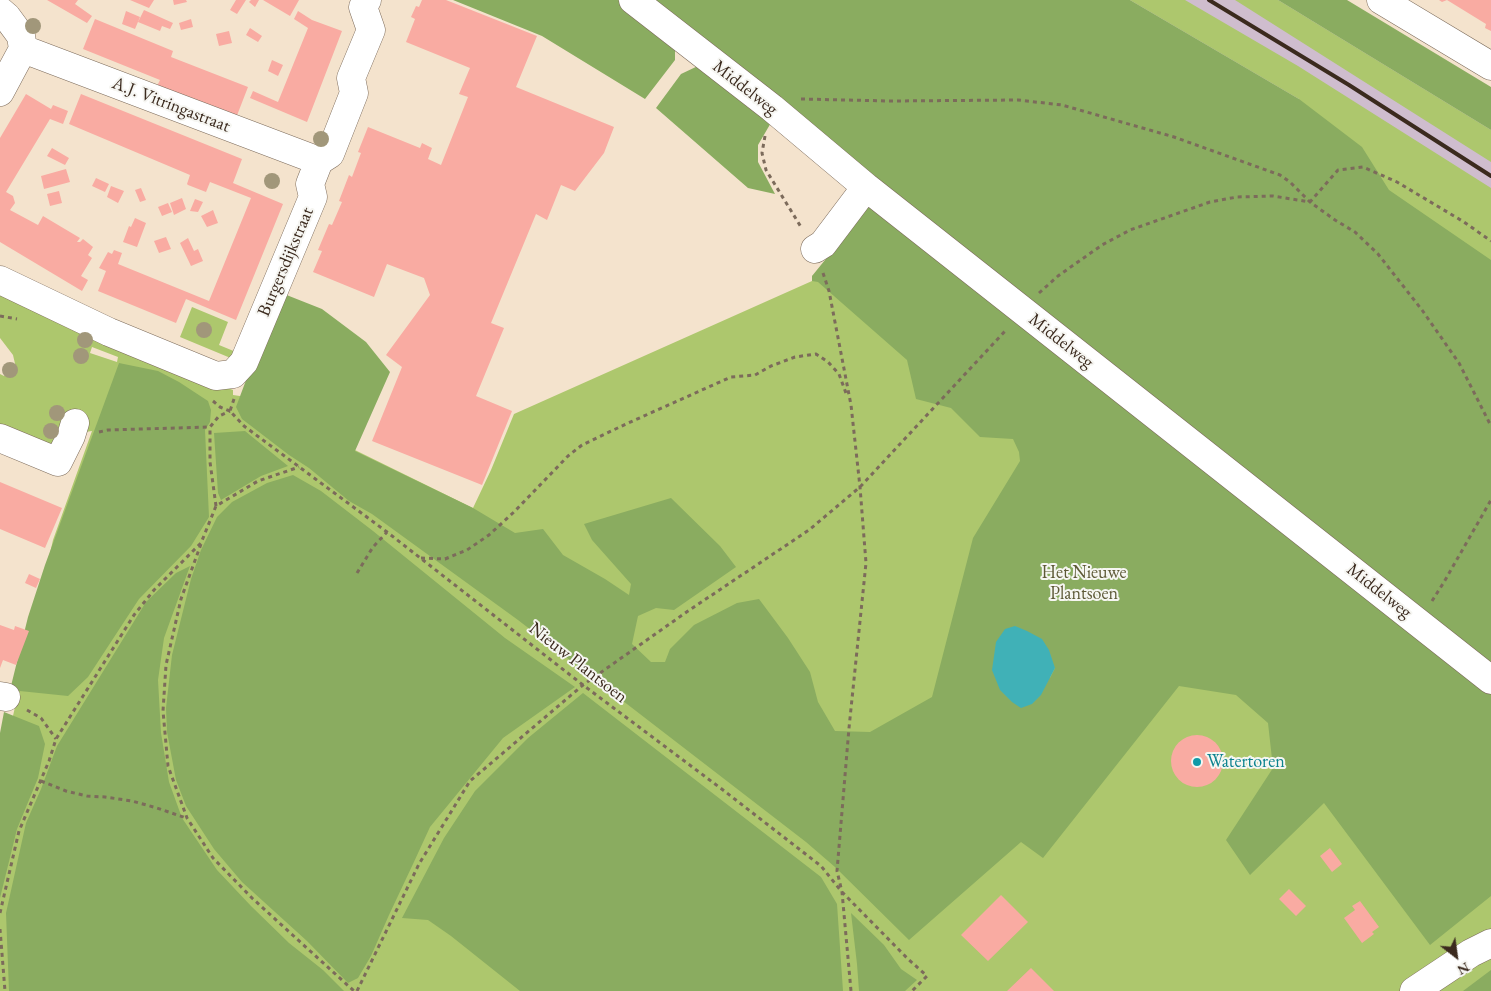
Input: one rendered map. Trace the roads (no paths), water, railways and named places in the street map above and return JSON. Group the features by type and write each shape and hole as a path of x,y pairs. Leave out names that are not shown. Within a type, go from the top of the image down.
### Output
{"street":[{"name":"Middelweg","path":"633,0 776,112 866,187 1491,680"},
{"path":"1381,0 1491,66"},
{"name":"Burgersdijkstraat","path":"0,280 109,332 216,376 233,374 244,362 313,198 310,184 319,161 330,154 354,93 350,78 371,30 361,2"},
{"path":"0,11 7,17 21,36 23,49 0,92"},
{"name":"A.J. Vitringastraat","path":"23,49 319,161"},
{"path":"815,248 823,244 866,187"},
{"path":"0,438 58,462 73,430"},
{"path":"1414,991 1481,948 1491,927"}],"water":[{"path":"1015,626 1042,639 1049,650 1055,668 1041,695 1032,704 1021,708 1000,690 992,670 996,642 1005,629"}],"railway":[{"path":"1209,0 1349,85 1491,176"}],"place":[{"name":"Watertoren","path":"1197,762"}],"park label":[{"name":"Het Nieuwe Plantsoen","path":"1084,583"}]}
